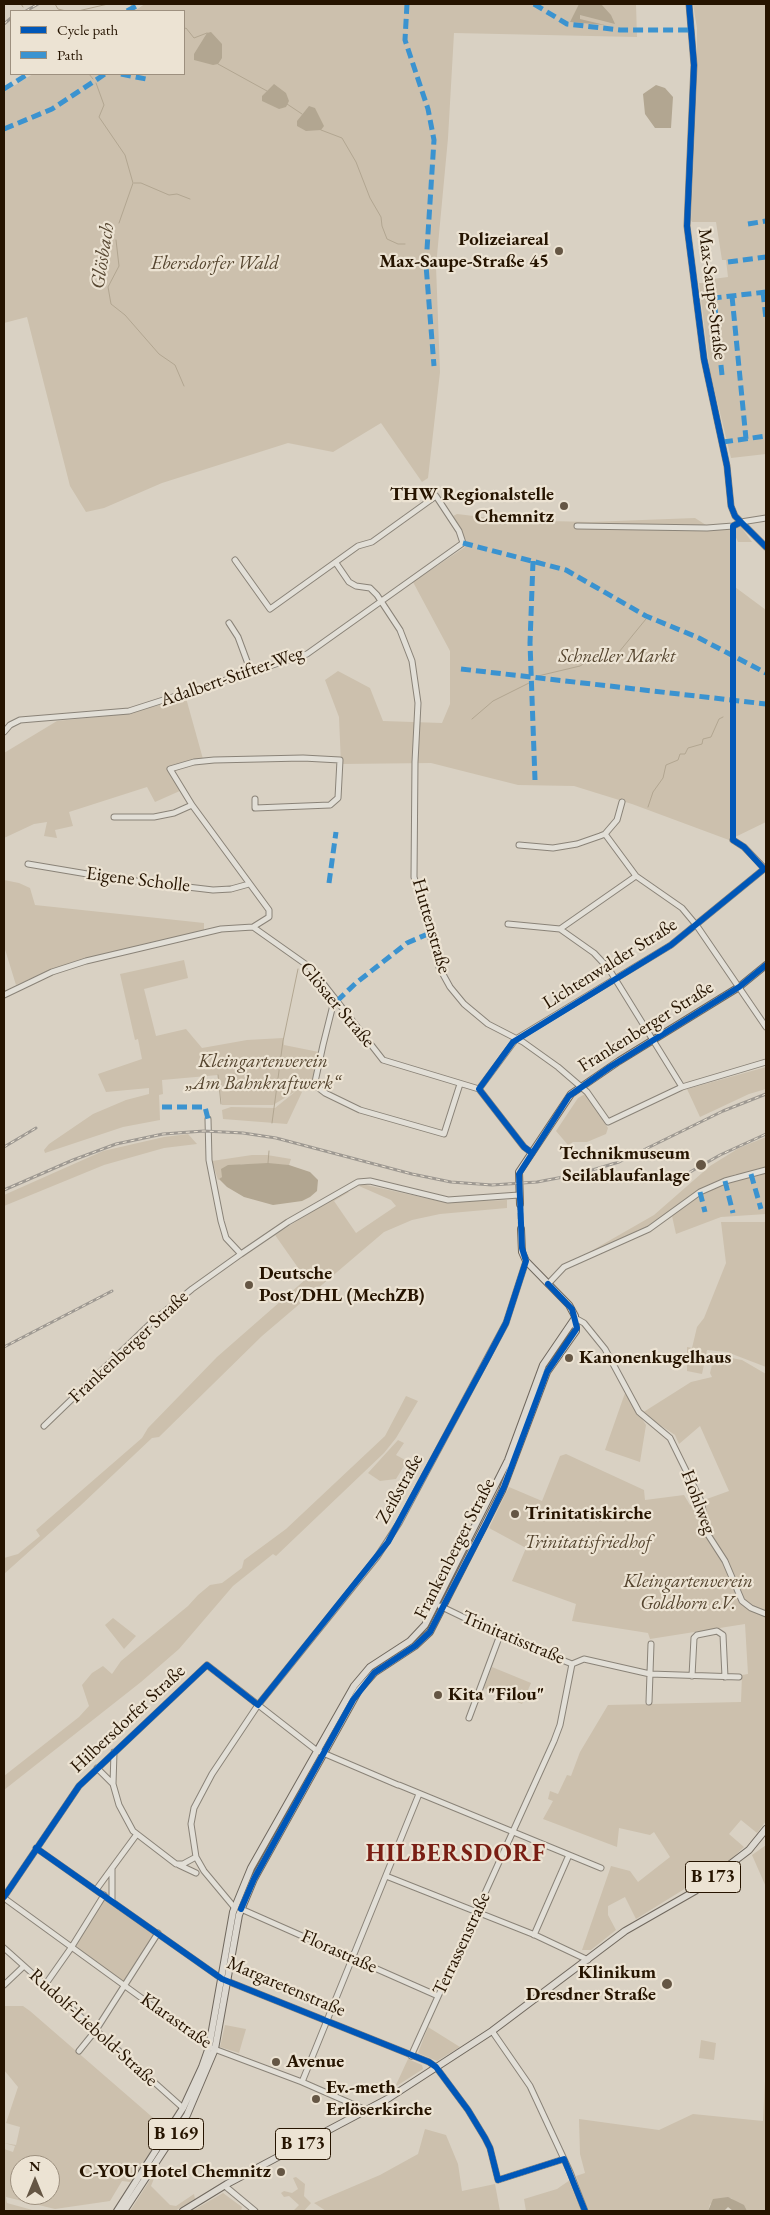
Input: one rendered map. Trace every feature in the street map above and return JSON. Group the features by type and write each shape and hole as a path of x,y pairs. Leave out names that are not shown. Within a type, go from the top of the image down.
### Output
{"main road":[{"name":"Frankenberger Straße","path":"520,1204 519,1174 569,1096 580,1086 740,987 766,965"},
{"path":"521,1229 522,1252 526,1261 570,1305 575,1318"},
{"name":"Frankenberger Straße","path":"124,2211 187,2115 212,2048 237,1908 251,1868 316,1750 361,1676 417,1634 435,1604 508,1460 543,1365 575,1318"},
{"name":"Frankenberger Straße","path":"237,1908 353,1700 374,1673 423,1640 430,1632 502,1491 547,1372 576,1331 575,1318"},
{"name":"B 173","path":"183,2211 225,2186 366,2110 492,2031 625,1931 695,1891 749,1850 766,1829"},
{"name":"Frankenberger Straße","path":"117,2211 183,2108 212,2048"}],"street":[{"name":"Max-Saupe-Straße","path":"689,4 694,65 688,246 704,359 727,466 731,506 735,516 766,547"},
{"name":"Adalbert-Stifter-Weg","path":"4,732 10,725 20,720 128,712 307,654 463,543 459,531 436,496 372,542 358,546 336,563"},
{"path":"577,526 707,528 733,526 741,522 766,518"},
{"path":"235,560 270,609 336,563 349,582 356,586 370,588 382,601"},
{"name":"Huttenstraße","path":"382,601 400,630 416,677 418,702 415,762 414,877 435,955 444,977 464,1004 488,1024 549,1060 588,1093 608,1122 682,1087"},
{"path":"229,623 238,637 251,672"},
{"path":"4,995 52,972 86,961 221,929 253,928 270,914 170,772 172,767 202,761 234,759 340,760 338,798 330,805 255,808 255,799"},
{"path":"519,845 553,848 577,844 605,834 617,820 622,802"},
{"path":"114,817 154,817 174,813 192,805"},
{"path":"605,834 636,876 682,908 697,926 766,1027"},
{"path":"733,840 744,847 765,869"},
{"name":"Eigene Scholle","path":"28,864 111,878 214,890 231,889 249,884"},
{"name":"Lichtenwalder Straße","path":"479,1089 516,1039 617,980 697,926 765,869"},
{"path":"560,929 636,876"},
{"path":"508,924 560,929 599,958 617,980 682,1087 766,1062"},
{"name":"Glösaer Straße","path":"253,928 311,968 383,1060 479,1089"},
{"path":"337,1001 334,1005 322,1044 315,1082 316,1086 325,1093 360,1110 444,1134 460,1084"},
{"path":"479,1089 532,1153"},
{"path":"208,1119 210,1167 221,1221 226,1238 241,1254"},
{"path":"548,1284 564,1267 649,1229 706,1189 766,1170"},
{"name":"Frankenberger Straße","path":"44,1426 151,1323 192,1289 288,1222 358,1182 370,1181 448,1200 520,1196"},
{"name":"Zeißstraße","path":"237,1908 204,1871 196,1857 192,1824 194,1808 212,1774 258,1705 377,1557 400,1523 506,1323 526,1261"},
{"name":"Hohlweg","path":"575,1318 584,1323 605,1349 639,1412 670,1438 702,1502 705,1530 725,1560 742,1601 751,1608 766,1614"},
{"name":"Trinitatisstraße","path":"435,1604 500,1635 572,1664 584,1658 650,1674 739,1677"},
{"path":"692,1676 694,1638 697,1635 717,1631 723,1635 725,1677"},
{"path":"470,1718 500,1635"},
{"path":"649,1702 651,1644"},
{"name":"Hilbersdorfer Straße","path":"4,1898 78,1786 208,1664 258,1705"},
{"name":"Terrassenstraße","path":"411,2056 560,1725 572,1664"},
{"path":"258,1705 323,1755 601,1868"},
{"path":"114,1752 113,1784 124,1817 137,1834 176,1864 196,1873"},
{"path":"97,1768 113,1784"},
{"path":"302,2082 325,2021 419,1794"},
{"path":"96,1890 137,1834"},
{"name":"Margaretenstraße","path":"36,1848 224,1980 436,2067"},
{"path":"534,1935 570,1855"},
{"path":"176,1864 183,1864 196,1857"},
{"path":"112,1868 112,1901"},
{"path":"386,1876 534,1935 588,1960"},
{"path":"45,1984 71,1948 104,1895"},
{"name":"Klarastraße","path":"4,1898 212,2048 302,2082 366,2110"},
{"name":"Florastraße","path":"237,1908 438,1996"},
{"path":"79,2051 96,2030 158,1933"},
{"name":"Rudolf-Liebold-Straße","path":"4,1948 183,2108"},
{"path":"4,1985 24,1966"},
{"path":"492,2031 530,2086 564,2159 585,2211"},
{"path":"436,2067 468,2110 485,2138 490,2148 498,2180 564,2159"},
{"path":"225,2186 255,2211"}],"green space":[{"name":"Ebersdorfer Wald","path":"145,4 636,4 637,37 454,33 448,138 436,266 440,372 428,478 422,482 381,423 333,452 288,443 162,483 104,508 86,512 70,486 27,317 4,323 4,92 31,75 185,75 185,10 136,10"},
{"path":"693,4 766,4 766,454 731,458 710,372 699,283 706,283 706,280 728,277 726,260 722,260 716,222 692,222 691,220 697,81 697,28"},
{"name":"Schneller Markt","path":"457,514 507,520 590,522 695,518 709,527 739,524 752,542 738,542 733,531 735,587 766,610 766,822 729,840 632,804 574,786 518,785 431,763 341,764 339,717 325,680 338,671 370,688 383,721 442,723 450,704 450,651 413,582 468,545 453,516"},
{"path":"186,698 203,759 174,770 173,773 182,790 155,802 147,787 69,812 73,826 55,830 57,838 44,836 47,822 34,824 4,838 4,753 57,721 125,714"},
{"path":"4,880 19,883 30,888 35,905 204,923 204,931 87,958 51,970 16,985 4,946"},
{"name":"Kleingartenverein „Am Bahnkraftwerk“","path":"184,960 188,978 144,989 156,1036 186,1029 202,1048 247,1040 283,1038 284,1045 319,1052 314,1080 300,1089 302,1092 287,1124 223,1119 222,1110 231,1107 275,1108 296,1091 273,1105 222,1105 218,1075 162,1080 163,1094 159,1095 160,1120 123,1127 45,1153 44,1150 49,1144 93,1114 126,1100 149,1094 149,1088 106,1092 98,1074 142,1059 138,1039 135,1040 120,974"},
{"path":"766,1067 766,1089 749,1094 700,1117 687,1089"},
{"path":"585,1094 608,1128 606,1134 587,1142 573,1142 568,1145 556,1131 578,1098"},
{"path":"188,1134 197,1144 164,1148 104,1165 4,1206 4,1195 103,1151 164,1137"},
{"path":"766,1137 766,1214 721,1217 676,1234 672,1216 699,1195 737,1179 736,1174 700,1189 664,1217 646,1227 586,1254 654,1215 710,1166 739,1148"},
{"path":"252,1155 267,1155 291,1159 289,1165 241,1164 218,1180 212,1161"},
{"path":"362,1184 443,1202 507,1200 507,1208 440,1214 412,1220 384,1232 262,1336 159,1437 152,1438 4,1574 4,1558 18,1554 40,1536 36,1530 142,1438 148,1428 217,1357 306,1279 275,1235 344,1191 349,1192 334,1201 356,1233 396,1206 391,1200 359,1186 352,1190"},
{"path":"721,1222 766,1222 766,1367 727,1352 707,1350 702,1374 687,1371 687,1347 692,1348 697,1327 704,1318 726,1263"},
{"path":"721,1356 742,1360 766,1374 766,1612 746,1607 766,1616 766,1821 757,1833 741,1820 729,1834 744,1847 728,1862 636,1919 625,1897 608,1906 608,1915 616,1930 591,1950 582,1950 611,1866 630,1871 638,1882 670,1857 654,1832 650,1835 619,1828 617,1847 543,1819 553,1801 548,1799 550,1791 558,1794 567,1775 571,1776 580,1752 608,1705 741,1702 742,1675 748,1674 745,1624 650,1639 648,1633 572,1621 576,1604 512,1581 526,1548 489,1528 509,1487 542,1501 560,1456 566,1454 644,1490 645,1500 684,1495 690,1505 729,1491 700,1426 679,1444 675,1435 642,1413 691,1382 712,1377 710,1373 712,1365"},
{"path":"625,1393 646,1425 640,1462 605,1450"},
{"path":"406,1396 418,1401 396,1438 384,1453 276,1556 273,1554 233,1586 179,1649 141,1682 4,1790 4,1776 79,1717 89,1706 82,1685 92,1673 103,1666 112,1674 121,1661 188,1606 210,1585 222,1583 242,1568 244,1560 286,1529 385,1436"},
{"path":"398,1440 404,1443 396,1455 407,1461 396,1479 380,1481 368,1473"},
{"path":"113,1618 136,1636 124,1649 105,1625"},
{"path":"492,1667 531,1683 522,1704 484,1688"},
{"path":"766,1845 766,1887 752,1855"},
{"path":"105,1897 156,1933 125,1984 73,1948"},
{"path":"4,2006 23,2006 30,2011 166,2129 130,2182 122,2181 110,2201 55,2209 39,2205 60,2205 60,2155 10,2155 10,2198 6,2197 7,2203 36,2211 4,2211 4,2149 13,2152 15,2146 4,2143 16,2145 20,2127 6,2123 18,2087 4,2070"},
{"path":"225,2025 246,2029 239,2053 220,2047"},
{"path":"428,2027 460,2047 437,2061 418,2053"},
{"path":"701,2040 716,2043 714,2060 699,2058"},
{"path":"408,2059 422,2065 423,2069 395,2087"},
{"path":"766,2061 766,2211 747,2211 731,2198 710,2204 708,2211 588,2211 576,2176 585,2173 580,2154 579,2119 659,2130 693,2114 763,2121"},
{"path":"425,2129 446,2135 458,2164 462,2191 495,2184 500,2211 326,2211 314,2203 380,2175 418,2154"},
{"path":"159,2166 151,2186 170,2205 176,2206 194,2194 195,2199 175,2211 130,2211"},
{"path":"296,2177 305,2184 304,2196 311,2203 304,2211 293,2211 299,2205 289,2196 284,2197 281,2193 284,2191 292,2193 298,2189 293,2178"},
{"path":"570,2180 582,2211 526,2211 524,2199 557,2189"},
{"path":"223,2193 242,2207 241,2211 192,2211"}],"shaded area":[{"path":"579,4 601,4 611,15 615,24 580,15 580,19 605,25 570,22"},
{"path":"211,32 222,44 222,58 218,64 213,65 194,60 194,54 207,33"},
{"path":"274,84 286,93 289,101 286,107 279,109 262,101 262,96"},
{"path":"656,85 665,88 673,97 671,128 655,128 645,114 643,94"},
{"path":"309,106 315,108 324,126 321,130 306,131 297,126 297,121"},
{"path":"268,1163 289,1165 310,1172 318,1180 317,1191 302,1201 273,1205 244,1197 227,1187 219,1179 222,1177 221,1169 228,1165"},
{"path":"728,2197 744,2205 747,2211 733,2211 728,2207 724,2211 708,2211 713,2199"}],"waterway":[{"path":"55,4 58,9 62,10"},
{"path":"82,10 108,4"},
{"path":"130,4 135,10"},
{"path":"185,28 194,38 207,33"},
{"path":"218,64 267,91"},
{"name":"Glösbach","path":"90,75 93,79"},
{"name":"Glösbach","path":"96,83 104,105 99,117 125,155 133,183 119,223"},
{"path":"287,104 302,114"},
{"path":"321,130 342,138 356,162 370,198 381,217 387,239 398,244 405,244"},
{"path":"134,183 141,183 169,195 177,194 190,199"},
{"name":"Glösbach","path":"116,240 119,266 108,287 111,304 125,315 159,354 175,365 184,386"},
{"path":"538,676 580,666 588,661 607,658 619,652 646,619"},
{"path":"472,719 493,701 529,683"},
{"path":"648,807 653,792 663,778 666,765 678,760 680,754 685,754 688,748 702,744 703,739 711,737 719,719 723,717"},
{"path":"272,1123 283,1041 298,969"},
{"path":"218,1075 221,1104"},
{"path":"268,1163 269,1151"}],"tunnel":[{"path":"520,1204 521,1229"}],"railway":[{"path":"28,10 38,4"},
{"path":"4,24 10,19"},
{"path":"4,1190 73,1160 116,1144 163,1134 204,1131 243,1133 276,1138 412,1174 451,1182 492,1185 537,1182 579,1174 619,1162 723,1111 766,1094"},
{"path":"4,1147 36,1128"},
{"path":"683,1176 720,1155 766,1134"},
{"path":"4,1347 112,1291"}],"marked path":[{"path":"129,10 140,4"},
{"path":"407,4 405,40 428,109 434,140 426,265 434,366"},
{"path":"534,4 567,24 620,30 693,30"},
{"path":"4,89 26,75"},
{"path":"4,129 52,109 103,75"},
{"path":"126,75 146,79"},
{"path":"748,224 766,221"},
{"path":"728,262 766,257"},
{"path":"763,292 766,319"},
{"path":"722,375 714,298 766,292"},
{"path":"732,296 746,439"},
{"path":"723,442 766,436"},
{"path":"463,543 566,570 646,616 699,638 766,673"},
{"path":"533,561 530,643 535,780"},
{"path":"461,669 766,704"},
{"path":"329,883 336,832"},
{"path":"337,1001 356,983 407,943 430,933"},
{"path":"162,1107 205,1107 208,1119"},
{"path":"751,1174 761,1209"},
{"path":"725,1181 733,1213"},
{"path":"700,1192 705,1212"}],"cycle path":[{"path":"689,4 694,65 687,226 704,359 727,466 731,506 735,516 766,547"},
{"path":"532,1153 524,1147 479,1089 513,1042 671,945 764,869 744,847 733,840 733,526 741,522"},
{"path":"4,1897 79,1786 207,1665 258,1705 388,1542 506,1323 526,1261 522,1248 519,1174 569,1096 610,1067 739,987 766,965"},
{"path":"241,1909 254,1879 353,1700 374,1673 415,1646 430,1632 486,1524 504,1487 547,1372 577,1328 572,1309 548,1284"},
{"path":"36,1848 222,1979 429,2062 436,2067 468,2110 485,2138 490,2148 498,2180 564,2159 585,2211"}],"place":[{"name":"Polizeiareal Max-Saupe-Straße 45","path":"559,251"},
{"name":"THW Regionalstelle Chemnitz","path":"564,506"},
{"name":"Technikmuseum Seilablaufanlage","path":"701,1165"},
{"name":"Deutsche Post/DHL (MechZB)","path":"249,1285"},
{"name":"Kanonenkugelhaus","path":"569,1358"},
{"name":"Trinitatiskirche","path":"515,1514"},
{"name":"Kita \"Filou\"","path":"438,1695"},
{"name":"Klinikum Dresdner Straße","path":"667,1984"},
{"name":"Avenue","path":"276,2062"},
{"name":"Ev.-meth. Erlöserkirche","path":"316,2099"},
{"name":"C-YOU Hotel Chemnitz","path":"281,2172"}],"district":[{"name":"HILBERSDORF","path":"456,1854"}],"park label":[{"name":"Trinitatisfriedhof","path":"588,1543"},
{"name":"Kleingartenverein Goldborn e.V.","path":"688,1593"}]}
